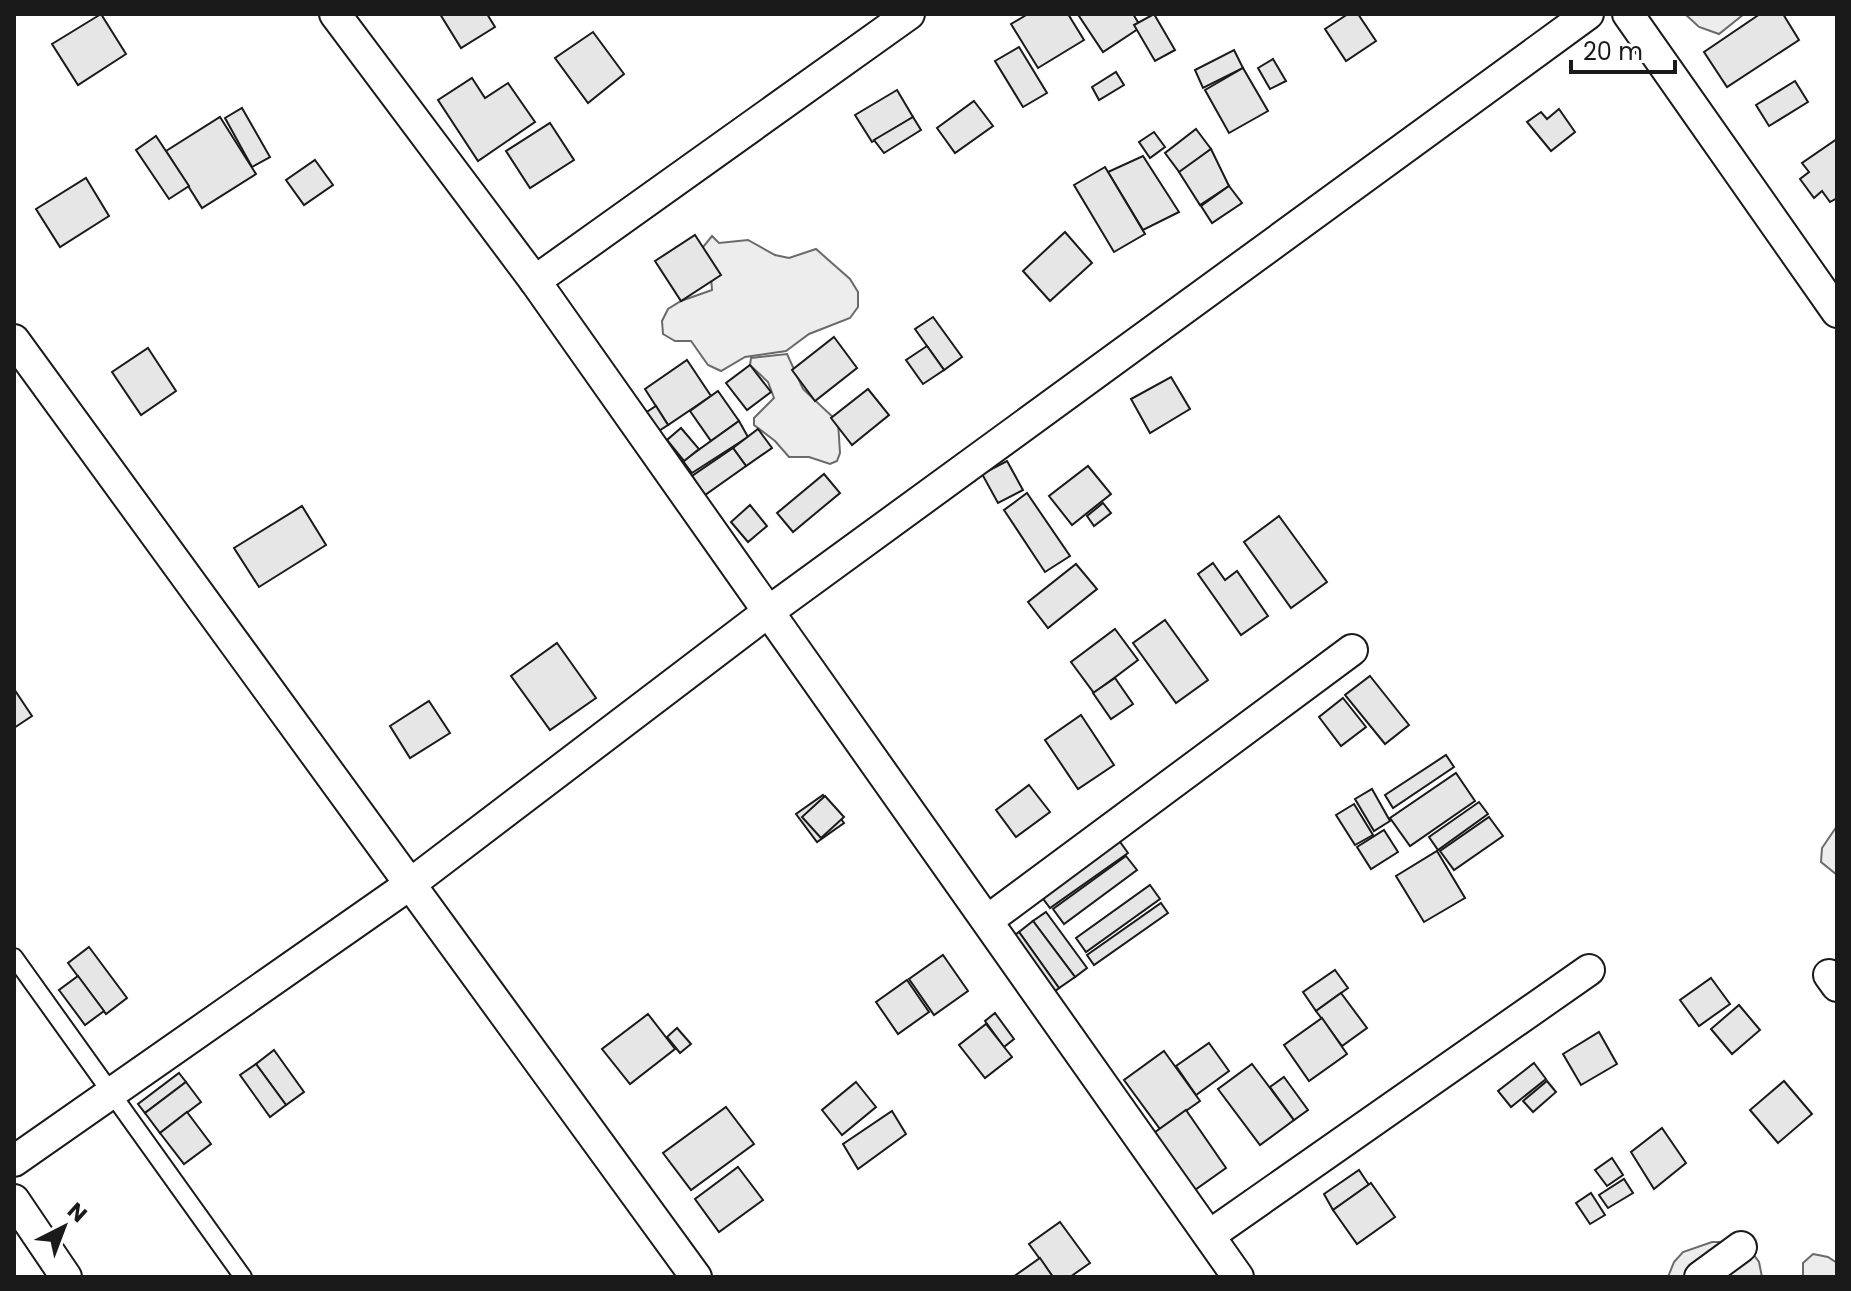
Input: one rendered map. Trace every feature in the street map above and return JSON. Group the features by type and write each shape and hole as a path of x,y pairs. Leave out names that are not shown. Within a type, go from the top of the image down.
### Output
{"street":[{"path":"335,14 535,281 1238,1277"},
{"path":"535,281 909,14"},
{"path":"14,1161 409,885 768,612 1588,14"},
{"path":"1628,14 1837,312"},
{"path":"14,340 696,1277"},
{"path":"988,920 1352,650"},
{"path":"1210,1235 1589,970"},
{"path":"14,1200 66,1277"},
{"path":"1700,1277 1741,1247"}],"lane":[{"path":"14,957 243,1277"}],"shaded area":[{"path":"1685,14 1744,14 1719,34 1699,27"},
{"path":"712,236 719,243 748,240 775,255 789,258 816,249 850,279 858,292 858,307 850,318 809,334 786,351 745,357 721,371 708,365 691,341 675,341 663,334 662,321 668,309 712,290 703,247"},
{"path":"787,354 803,389 838,422 840,453 837,461 830,464 809,457 789,457 754,425 754,418 774,398 768,382 750,365 751,358"},
{"path":"1837,826 1837,875 1821,862 1822,848"},
{"path":"1712,1242 1727,1242 1750,1250 1759,1262 1762,1277 1668,1277 1674,1262 1683,1252"},
{"path":"1813,1254 1828,1257 1837,1263 1837,1277 1803,1277 1803,1263"}],"building":[{"path":"101,14 126,54 78,85 52,44"},
{"path":"440,14 487,14 495,27 461,48"},
{"path":"1028,14 1068,14 1084,40 1038,68 1011,24"},
{"path":"1133,14 1141,27 1103,52 1079,16"},
{"path":"1154,14 1175,50 1155,61 1134,25"},
{"path":"1348,14 1358,14 1376,41 1346,61 1325,29"},
{"path":"1760,14 1783,14 1799,40 1727,87 1704,52"},
{"path":"593,32 624,74 588,103 555,58"},
{"path":"1019,47 1047,93 1023,107 995,61"},
{"path":"1234,50 1243,68 1203,88 1195,70"},
{"path":"1273,59 1286,81 1270,89 1258,68"},
{"path":"1243,68 1268,111 1229,133 1205,90"},
{"path":"1116,72 1124,85 1099,100 1092,87"},
{"path":"472,78 485,98 508,83 535,122 478,161 438,100"},
{"path":"1795,81 1808,102 1769,126 1756,105"},
{"path":"897,90 913,117 872,142 855,115"},
{"path":"974,101 993,126 955,153 937,128"},
{"path":"242,108 270,157 252,167 225,118"},
{"path":"1559,109 1575,132 1551,151 1527,122 1541,112 1547,119"},
{"path":"220,117 256,174 202,208 166,151"},
{"path":"913,117 921,130 884,153 874,140"},
{"path":"550,123 574,160 530,188 506,151"},
{"path":"1196,129 1211,149 1180,173 1165,153"},
{"path":"1154,132 1165,147 1150,158 1139,142"},
{"path":"156,136 189,186 169,199 136,150"},
{"path":"1837,139 1837,198 1830,202 1822,191 1814,198 1800,179 1809,172 1802,163"},
{"path":"1211,149 1229,186 1200,205 1179,172"},
{"path":"1143,156 1179,212 1143,230 1108,172"},
{"path":"315,160 333,185 304,205 286,180"},
{"path":"1105,167 1145,234 1114,252 1074,185"},
{"path":"86,178 109,216 60,247 36,209"},
{"path":"1229,186 1242,203 1212,223 1201,206"},
{"path":"1065,232 1092,263 1050,301 1023,271"},
{"path":"695,235 721,275 681,301 655,261"},
{"path":"933,317 962,357 944,370 915,329"},
{"path":"834,337 857,368 815,401 792,370"},
{"path":"927,346 944,370 923,384 906,360"},
{"path":"148,348 176,391 141,415 112,372"},
{"path":"687,360 711,396 668,425 645,389"},
{"path":"750,365 771,392 747,410 726,383"},
{"path":"1171,377 1190,409 1150,433 1131,399"},
{"path":"868,389 889,415 852,445 831,418"},
{"path":"718,391 739,421 711,441 690,411"},
{"path":"656,406 668,425 654,434 642,415"},
{"path":"739,421 748,437 692,473 683,461"},
{"path":"681,428 699,449 684,461 667,440"},
{"path":"758,429 772,448 746,466 733,448"},
{"path":"733,448 746,466 705,495 692,476"},
{"path":"1007,461 1023,490 998,503 982,474"},
{"path":"1088,466 1111,494 1072,525 1049,496"},
{"path":"824,474 840,493 793,532 777,513"},
{"path":"1027,493 1070,556 1045,572 1004,510"},
{"path":"1103,503 1111,513 1094,526 1087,516"},
{"path":"750,505 767,526 748,542 731,522"},
{"path":"302,506 326,545 259,587 234,548"},
{"path":"1279,516 1327,582 1291,608 1244,542"},
{"path":"1213,563 1225,580 1237,571 1268,616 1241,635 1198,574"},
{"path":"1076,564 1097,589 1048,628 1028,602"},
{"path":"1165,620 1208,680 1176,703 1133,643"},
{"path":"1115,629 1138,660 1094,693 1071,662"},
{"path":"557,643 596,698 550,730 511,676"},
{"path":"1370,676 1409,725 1385,744 1345,695"},
{"path":"1115,678 1133,704 1111,719 1093,693"},
{"path":"14,689 32,716 14,728"},
{"path":"1343,698 1366,727 1341,746 1319,717"},
{"path":"429,701 450,733 410,758 390,726"},
{"path":"1081,715 1114,765 1078,789 1045,740"},
{"path":"1446,755 1454,767 1393,808 1385,795"},
{"path":"1456,773 1475,801 1410,846 1390,818"},
{"path":"1029,785 1050,812 1016,837 996,810"},
{"path":"1372,789 1390,821 1374,831 1355,799"},
{"path":"823,795 844,823 817,842 796,814"},
{"path":"825,796 844,817 821,838 802,817"},
{"path":"1479,802 1488,814 1438,850 1429,837"},
{"path":"1354,804 1373,835 1355,845 1336,815"},
{"path":"1489,817 1503,836 1454,870 1440,851"},
{"path":"1384,830 1398,852 1371,869 1357,847"},
{"path":"1118,839 1128,853 1050,908 1041,896"},
{"path":"1437,851 1465,898 1424,922 1396,876"},
{"path":"1126,856 1137,870 1064,924 1053,909"},
{"path":"1150,885 1160,899 1086,952 1076,938"},
{"path":"1161,903 1168,913 1094,965 1087,955"},
{"path":"1046,912 1087,968 1075,977 1033,921"},
{"path":"1033,921 1075,977 1059,988 1019,932"},
{"path":"1019,932 1059,988 1049,996 1008,940"},
{"path":"89,947 127,998 106,1014 68,963"},
{"path":"943,955 968,991 934,1015 909,979"},
{"path":"1335,970 1348,988 1316,1011 1303,992"},
{"path":"78,976 104,1011 85,1025 59,990"},
{"path":"1711,978 1730,1004 1699,1026 1680,1000"},
{"path":"907,980 929,1012 898,1034 876,1002"},
{"path":"1341,993 1367,1028 1342,1046 1316,1011"},
{"path":"1739,1005 1760,1030 1732,1054 1711,1029"},
{"path":"995,1013 1014,1039 1004,1047 985,1021"},
{"path":"648,1014 675,1049 630,1084 602,1049"},
{"path":"1322,1018 1347,1054 1309,1081 1284,1045"},
{"path":"986,1024 1012,1057 985,1078 959,1045"},
{"path":"677,1028 691,1044 680,1053 667,1037"},
{"path":"1599,1032 1617,1064 1581,1085 1563,1054"},
{"path":"1209,1043 1229,1071 1196,1095 1176,1066"},
{"path":"274,1050 304,1092 286,1105 256,1064"},
{"path":"1164,1051 1200,1101 1160,1129 1124,1080"},
{"path":"1534,1063 1546,1079 1511,1107 1498,1091"},
{"path":"256,1064 286,1105 270,1117 240,1075"},
{"path":"1252,1064 1294,1120 1260,1145 1218,1089"},
{"path":"179,1073 186,1082 145,1113 138,1104"},
{"path":"1284,1077 1308,1110 1294,1120 1270,1087"},
{"path":"1547,1081 1556,1092 1533,1112 1523,1101"},
{"path":"1784,1081 1812,1114 1778,1143 1750,1110"},
{"path":"186,1082 201,1102 160,1133 145,1113"},
{"path":"856,1082 876,1107 842,1135 822,1110"},
{"path":"726,1107 754,1144 691,1190 663,1153"},
{"path":"1186,1110 1226,1168 1192,1192 1151,1135"},
{"path":"892,1111 906,1134 858,1169 843,1144"},
{"path":"187,1112 211,1144 184,1164 160,1133"},
{"path":"1662,1128 1686,1163 1654,1189 1631,1152"},
{"path":"1612,1158 1623,1175 1607,1186 1595,1170"},
{"path":"738,1167 763,1200 719,1232 695,1199"},
{"path":"1359,1170 1369,1185 1333,1210 1324,1194"},
{"path":"1624,1179 1633,1193 1608,1208 1599,1195"},
{"path":"1371,1183 1395,1217 1357,1244 1333,1210"},
{"path":"1591,1193 1605,1215 1590,1224 1576,1203"},
{"path":"1060,1222 1090,1263 1070,1277 1053,1277 1029,1244"},
{"path":"1040,1258 1053,1277 1013,1277"}]}
